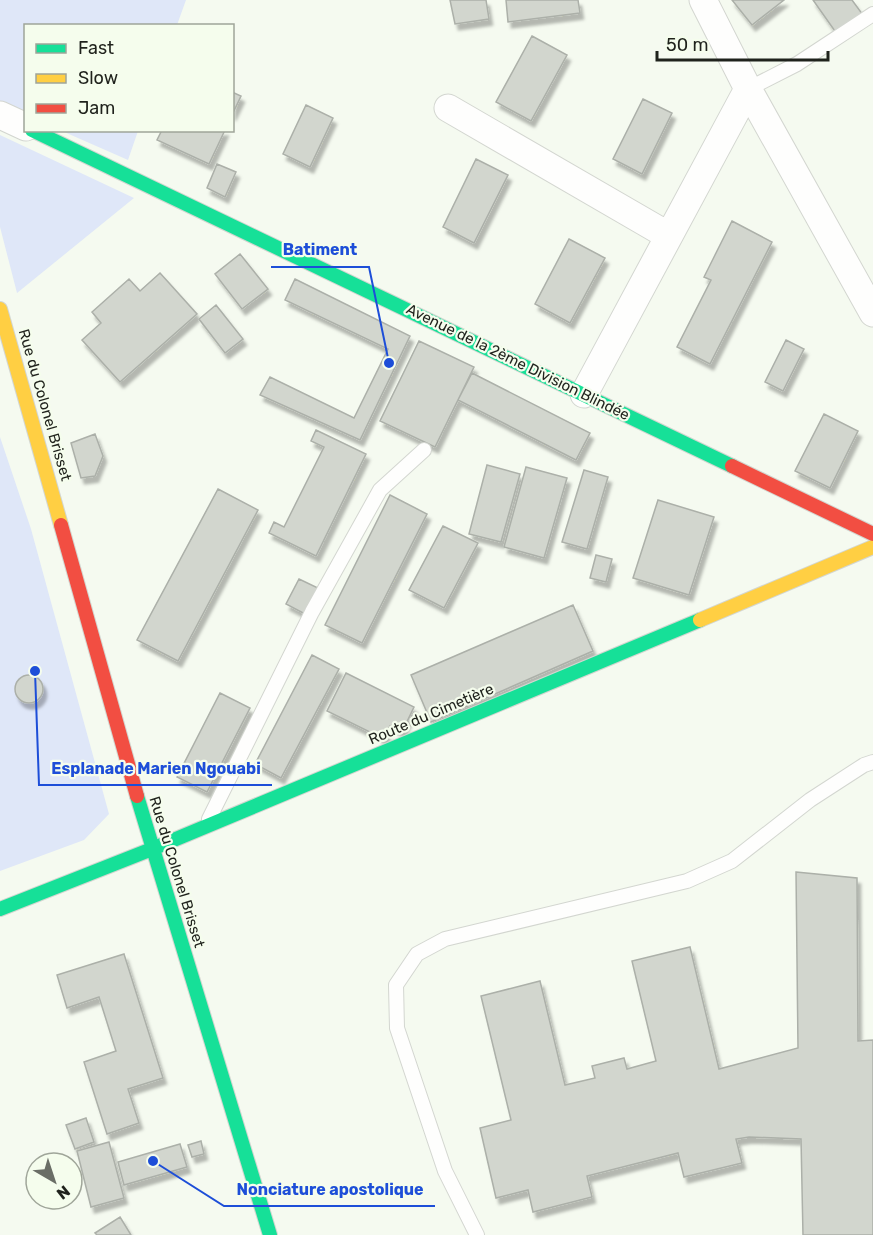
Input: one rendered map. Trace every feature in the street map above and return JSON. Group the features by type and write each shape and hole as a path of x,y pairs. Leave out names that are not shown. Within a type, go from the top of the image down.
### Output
{"street":[{"path":"703,0 748,88 873,313"},
{"path":"584,394 748,88"},
{"path":"448,108 669,236"},
{"path":"0,115 24,126"},
{"name":"Avenue de la 2ème Division Blindée","path":"36,132 873,534"},
{"name":"Rue du Colonel Brisset","path":"0,309 152,849 270,1235"},
{"name":"Route du Cimetière","path":"0,909 152,849 873,547"}],"lane":[{"path":"748,88 797,64 873,14"},
{"path":"205,827 312,612 380,490 424,450"},
{"path":"477,1235 445,1171 397,1028 396,985 417,954 445,939 687,881 732,861 810,800 864,765 873,762"}],"shaded area":[{"path":"0,0 186,0 177,24 24,24 24,114 0,102"},
{"path":"64,132 138,132 128,160"},
{"path":"0,135 134,198 17,293 0,227"},
{"path":"0,437 31,529 109,814 84,840 0,871"}],"building":[{"path":"450,0 486,0 489,19 455,24"},
{"path":"506,0 578,0 580,13 508,22"},
{"path":"732,0 784,0 752,25"},
{"path":"813,0 852,0 863,15 837,34"},
{"path":"532,36 567,55 531,121 496,102"},
{"path":"234,93 241,96 234,111"},
{"path":"643,99 672,113 642,174 613,159"},
{"path":"306,105 333,118 310,167 283,154"},
{"path":"161,132 224,132 209,164 157,140"},
{"path":"476,159 508,175 474,243 443,227"},
{"path":"217,164 236,172 225,197 207,188"},
{"path":"732,221 772,242 710,364 677,347 711,280 704,277"},
{"path":"569,239 605,258 570,323 535,304"},
{"path":"240,254 268,289 242,309 215,274"},
{"path":"160,273 197,314 120,382 82,340 101,323 92,312 129,279 140,291"},
{"path":"295,279 410,336 360,440 260,395 270,377 354,418 388,349 285,300"},
{"path":"216,305 243,339 225,353 199,319"},
{"path":"786,340 804,349 783,391 765,382"},
{"path":"419,341 474,367 435,447 380,421"},
{"path":"472,373 590,433 576,460 458,400"},
{"path":"824,414 858,431 830,488 795,471"},
{"path":"316,430 366,454 316,556 269,533 274,522 284,527 324,447 311,441"},
{"path":"95,434 103,456 95,476 81,478 71,443"},
{"path":"487,465 520,474 501,542 469,534"},
{"path":"526,467 567,478 544,558 504,547"},
{"path":"584,470 608,477 587,549 562,542"},
{"path":"218,489 258,510 178,661 137,640"},
{"path":"390,495 427,514 362,643 325,625"},
{"path":"658,500 714,517 689,595 633,578"},
{"path":"443,526 478,543 444,608 409,590"},
{"path":"596,555 612,559 606,582 590,578"},
{"path":"299,579 318,588 305,614 286,604"},
{"path":"573,605 593,651 431,722 411,675"},
{"path":"312,655 339,669 281,778 255,764"},
{"path":"346,673 414,707 402,732 390,726 384,739 327,711"},
{"path":"29,675 39,679 43,689 39,699 29,703 19,699 15,689 19,679"},
{"path":"220,693 250,708 207,792 177,777"},
{"path":"796,872 857,878 858,1041 873,1040 873,1235 803,1235 801,1139 749,1137 736,1139 742,1163 684,1177 678,1153 587,1176 592,1197 533,1212 528,1190 496,1198 480,1128 511,1120 481,996 540,981 565,1085 595,1078 592,1066 624,1058 627,1069 656,1061 632,961 690,947 719,1069 798,1048"},
{"path":"124,954 163,1078 128,1089 139,1123 107,1134 84,1062 116,1051 99,997 67,1008 57,975"},
{"path":"86,1118 94,1142 75,1149 66,1125"},
{"path":"201,1141 204,1154 192,1157 188,1145"},
{"path":"109,1142 124,1198 91,1207 84,1179 84,1151 77,1151"},
{"path":"180,1144 187,1167 124,1185 118,1162"},
{"path":"120,1217 131,1235 97,1235 95,1233"}],"traffic: fast":[{"path":"36,132 732,466"},
{"path":"0,909 152,849 700,620"},
{"path":"137,796 270,1235"}],"traffic: slow":[{"path":"0,309 61,525"},
{"path":"700,620 873,547"}],"traffic: jam":[{"path":"732,466 873,534"},
{"path":"61,525 137,796"}],"place":[{"name":"Batiment","path":"389,363"},
{"name":"Esplanade Marien Ngouabi","path":"35,671"},
{"name":"Nonciature apostolique","path":"153,1161"}]}
